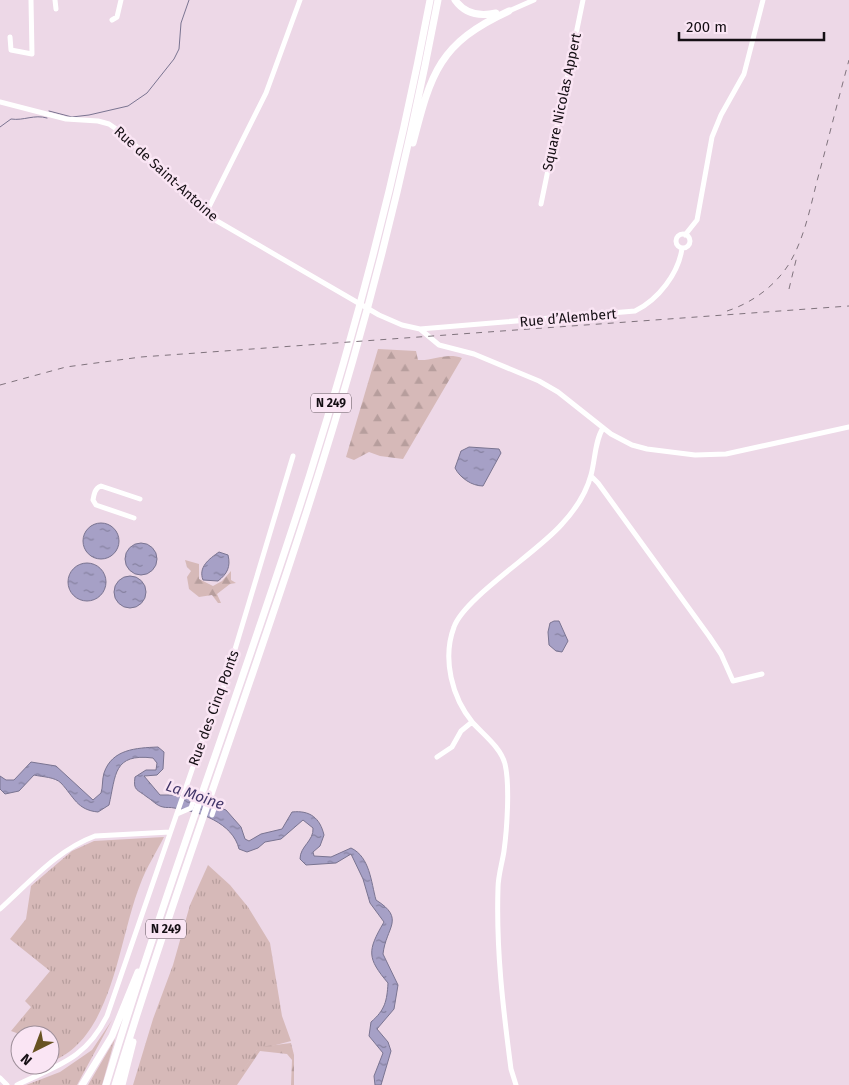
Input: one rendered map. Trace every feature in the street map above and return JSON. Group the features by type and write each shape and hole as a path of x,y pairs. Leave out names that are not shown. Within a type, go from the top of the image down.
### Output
{"highway":[{"name":"N 249","path":"106,1085 195,816 197,798 299,507 338,382 388,194 430,0"},
{"name":"N 249","path":"115,1085 322,464 365,317 404,164 438,0"},
{"path":"455,0 465,11 478,15 509,11"},
{"name":"N 249","path":"404,164 409,157 428,87 442,60 468,32 509,11"},
{"name":"N 249","path":"82,1085 103,1053 139,969 145,964"},
{"name":"N 249","path":"122,1085 144,1005 143,999"}],"street":[{"path":"10,37 11,50 32,54 31,0"},
{"path":"56,0 56,9"},
{"path":"112,20 117,17 121,0"},
{"path":"206,213 266,93 300,0"},
{"path":"509,11 534,0"},
{"name":"Square Nicolas Appert","path":"541,204 583,0"},
{"path":"685,235 690,242 686,247 682,248 677,245 676,239 679,236 685,235 697,220 712,137 721,114 744,74 763,0"},
{"name":"Rue de Saint-Antoine","path":"0,102 66,119 98,121 110,124 126,135 206,213 379,315 402,325 420,329"},
{"name":"Rue d’Alembert","path":"420,329 635,311 654,298 676,271 680,263 682,248"},
{"path":"420,329 439,345 482,357 539,381 558,392 603,428 620,439 647,449 712,456 849,427"},
{"path":"516,1085 511,1069 497,952 498,890 505,834 505,762 498,750 472,722 459,704 452,682 450,653 454,626 468,607 562,525 578,504 591,476 603,428"},
{"name":"Rue des Cinq Ponts","path":"17,1085 67,1063 81,1053 100,1029 114,998 170,832 226,677 293,456"},
{"path":"591,476 609,497 709,636 721,654 733,681 762,674"},
{"path":"134,518 96,506 92,500 96,489 102,486 140,498"},
{"path":"436,757 452,747 461,731 472,722"},
{"path":"176,817 190,808 197,798 188,783"},
{"path":"212,815 215,806"},
{"path":"0,909 53,860 84,840 95,836 170,832"},
{"path":"0,1078 6,1085"}],"green space":[{"path":"378,349 416,351 418,360 445,356 462,358 403,459 380,456 369,452 354,460 346,457"},
{"path":"185,560 199,564 199,579 213,586 222,581 231,571 231,580 236,583 230,584 217,594 221,603 218,603 212,595 199,597 189,589 187,577 191,571 187,567"},
{"path":"164,837 140,885 110,986 100,1011 88,1033 71,1050 60,1056 60,1025 16,1025 31,1007 25,1001 50,971 10,939 26,919 31,886 72,851 94,841"},
{"path":"208,865 230,885 248,907 270,943 282,1016 291,1041 257,1050 233,1085 133,1085 153,1019 173,965 190,905"},
{"path":"112,1020 77,1085 26,1085 52,1075 60,1075 60,1072 92,1050"},
{"path":"115,1039 102,1085 88,1085"},
{"path":"291,1043 294,1055 294,1085 291,1085 292,1060 287,1054 260,1051 237,1085 232,1085 259,1047"}],"water":[{"path":"469,447 499,449 501,453 483,486 467,481 455,468 461,451"},
{"path":"101,523 108,524 114,528 118,534 118,548 114,554 108,558 101,559 94,558 88,554 84,548 83,541 84,534 88,528 94,524"},
{"path":"141,543 147,544 152,548 156,553 156,565 152,570 147,574 141,575 135,574 130,570 126,565 125,559 126,553 130,548 135,544"},
{"path":"219,552 228,555 229,567 226,573 218,581 203,580 203,567"},
{"path":"87,563 100,569 106,582 100,595 87,601 74,595 68,582 74,569"},
{"path":"130,576 136,577 141,581 145,586 145,598 141,603 136,607 130,608 124,607 119,603 115,598 114,592 115,586 119,581 124,577"},
{"path":"559,621 568,641 562,652 556,651 549,645 548,632 550,623"},
{"path":"158,747 164,752 163,769 157,775 144,776 160,795 181,795 226,810 241,827 245,839 249,841 261,834 282,829 292,812 304,812 317,820 324,835 320,846 313,852 314,856 331,857 351,848 362,857 369,871 376,900 385,907 392,918 383,954 398,985 394,1009 377,1029 388,1042 391,1051 381,1085 375,1085 374,1076 383,1053 369,1036 371,1022 382,1009 387,995 388,983 376,967 372,954 374,940 384,922 370,903 363,879 351,854 336,863 306,865 300,859 302,850 313,833 313,828 303,820 281,839 265,842 258,848 247,852 239,849 236,840 230,832 214,820 194,812 161,806 136,789 135,777 146,770 156,770 157,763 153,758 140,757 123,763 115,776 109,805 98,812 80,806 61,783 49,778 34,775 19,791 5,794 0,789 0,776 6,780 14,780 31,762 56,766 93,800 101,793 104,773 108,765 119,754 133,749"}],"waterway":[{"path":"49,111 72,117 89,115 128,106 147,93 174,59 179,49 181,23 189,0"},
{"path":"0,127 11,119 47,118"}],"railway":[{"path":"727,311 762,293 777,280 794,254 803,234 809,213 849,60"},
{"path":"789,289 797,256"},
{"path":"0,385 66,367 141,357 849,306"}],"water label":[{"name":"La Moine","path":"195,795"}]}
